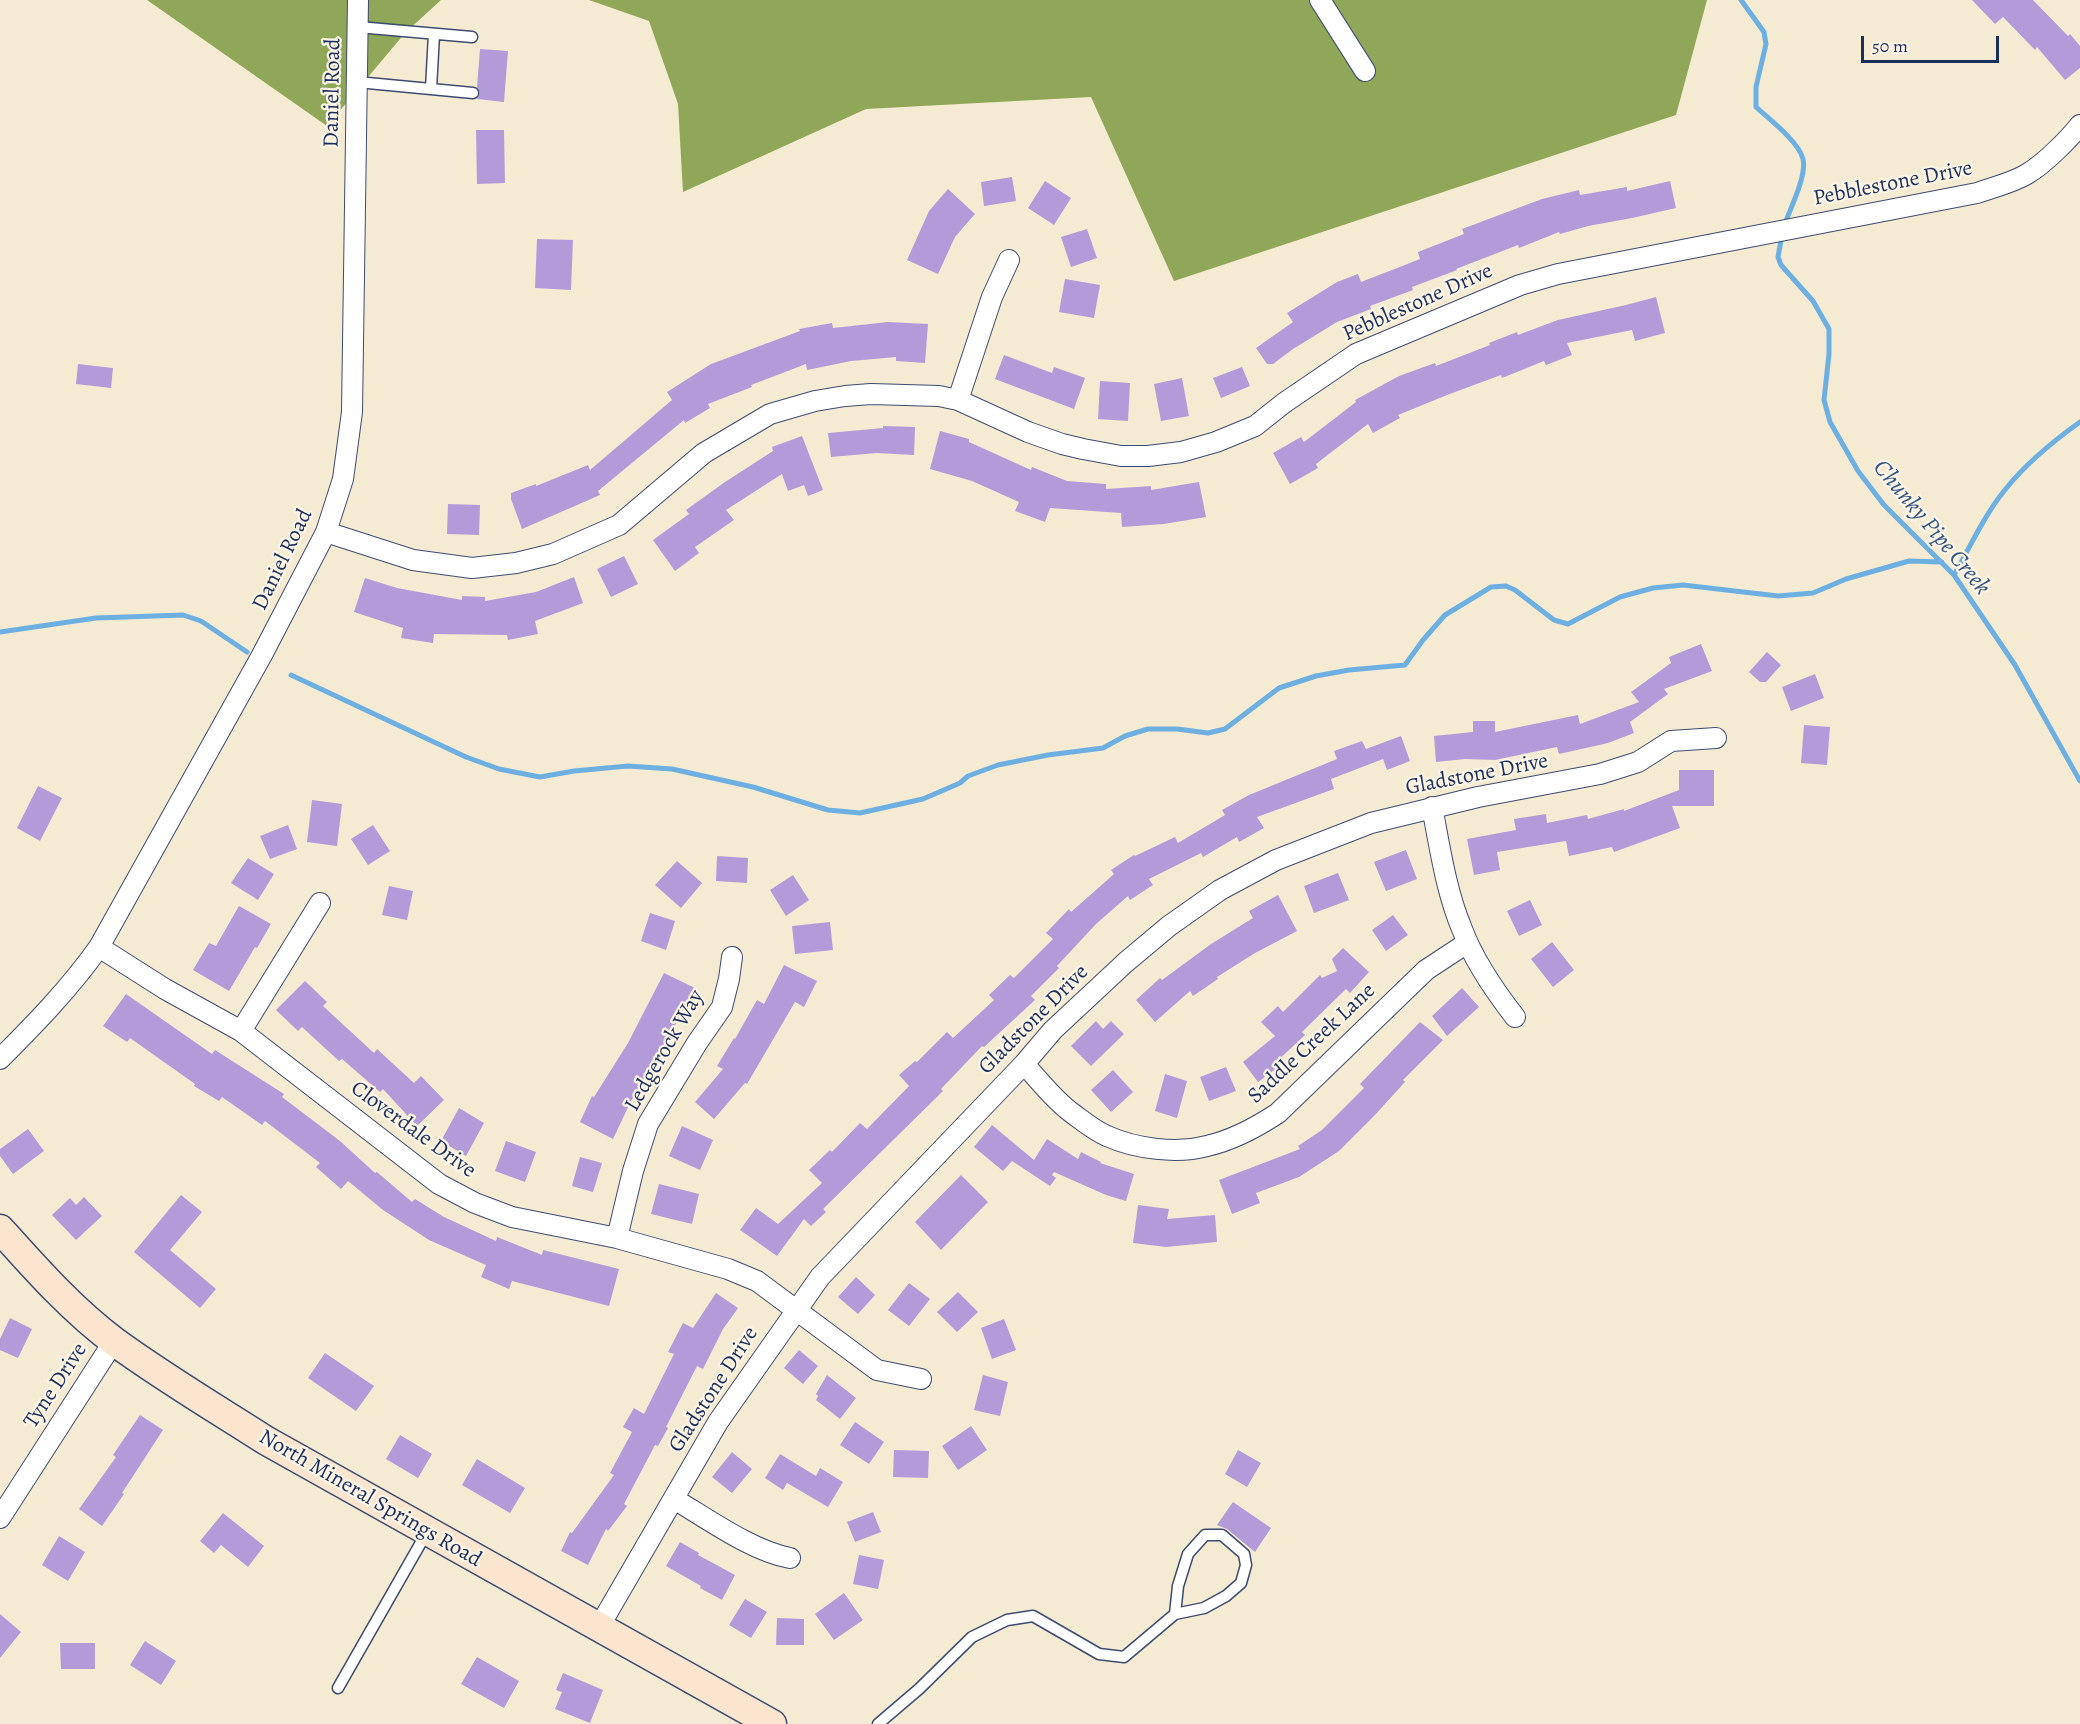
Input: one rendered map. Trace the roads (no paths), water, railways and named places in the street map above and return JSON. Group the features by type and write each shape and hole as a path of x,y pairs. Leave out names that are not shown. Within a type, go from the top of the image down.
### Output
{"street":[{"name":"Daniel Road","path":"0,1059 77,978 99,947 262,655 327,532 343,479 352,412 358,0"},
{"path":"1320,0 1365,70"},
{"name":"Pebblestone Drive","path":"327,532 412,560 472,568 516,563 553,554 620,525 705,453 770,414 815,401 862,395 939,396 958,400 1028,432 1062,444 1121,456 1181,452 1216,442 1255,426 1284,403 1356,354 1520,285 1558,274 1977,193 2029,173 2069,139 2080,125"},
{"path":"958,400 992,297 1009,260"},
{"name":"Gladstone Drive","path":"599,1627 718,1422 820,1277 1024,1064 1053,1029 1168,926 1220,890 1276,860 1371,823 1432,807 1600,774 1638,762 1671,741 1716,738"},
{"path":"1432,807 1451,897 1467,943 1493,989 1515,1017"},
{"path":"241,1031 320,903"},
{"name":"Saddle Creek Lane","path":"1024,1064 1070,1112 1106,1136 1136,1145 1172,1149 1207,1147 1260,1125 1278,1113 1426,970 1467,943"},
{"name":"Cloverdale Drive","path":"99,947 165,989 241,1031 439,1185 475,1203 512,1217 617,1238 728,1269 756,1281 877,1370 921,1379"},
{"name":"Ledgerock Way","path":"617,1238 633,1171 648,1124 697,1043 722,1007 732,957"},
{"name":"North Mineral Springs Road","path":"0,1229 51,1284 114,1341 265,1440 772,1724"},
{"name":"Tyne Drive","path":"0,1518 114,1341"},
{"path":"674,1499 756,1547 790,1558"}],"lane":[{"path":"358,27 472,38"},
{"path":"431,89 434,34"},
{"path":"357,82 473,93"},
{"path":"339,1688 428,1532"},
{"path":"878,1724 919,1689 972,1637 1007,1620 1033,1616 1099,1654 1124,1657 1175,1614 1204,1608 1226,1596 1241,1583 1246,1565 1244,1554 1222,1535 1205,1535 1188,1554 1178,1586 1175,1614"}],"waterway":[{"name":"Chunky Pipe Creek","path":"1741,0 1764,32 1766,44 1756,87 1756,107 1790,138 1803,159 1803,174 1784,226"},
{"name":"Chunky Pipe Creek","path":"1782,235 1778,257 1781,265 1813,301 1829,329 1824,400 1830,422 1858,471 1884,505 1954,575 2015,665 2080,781"},
{"path":"1954,575 1984,521 2004,491 2021,471 2059,437 2080,422"},
{"path":"291,675 466,757 499,769 540,777 628,766 672,769 753,787 828,810 860,813 923,799 960,783 968,776 998,765 1048,755 1103,748 1125,736 1148,729 1177,729 1208,733 1225,729 1279,688 1316,676 1349,670 1405,665 1445,615 1491,587 1506,586 1515,590 1554,620 1568,624 1620,597 1653,588 1683,585 1778,596 1813,593 1846,579 1909,561 1942,562"},
{"path":"0,632 96,618 183,615 201,621 247,652"}]}
